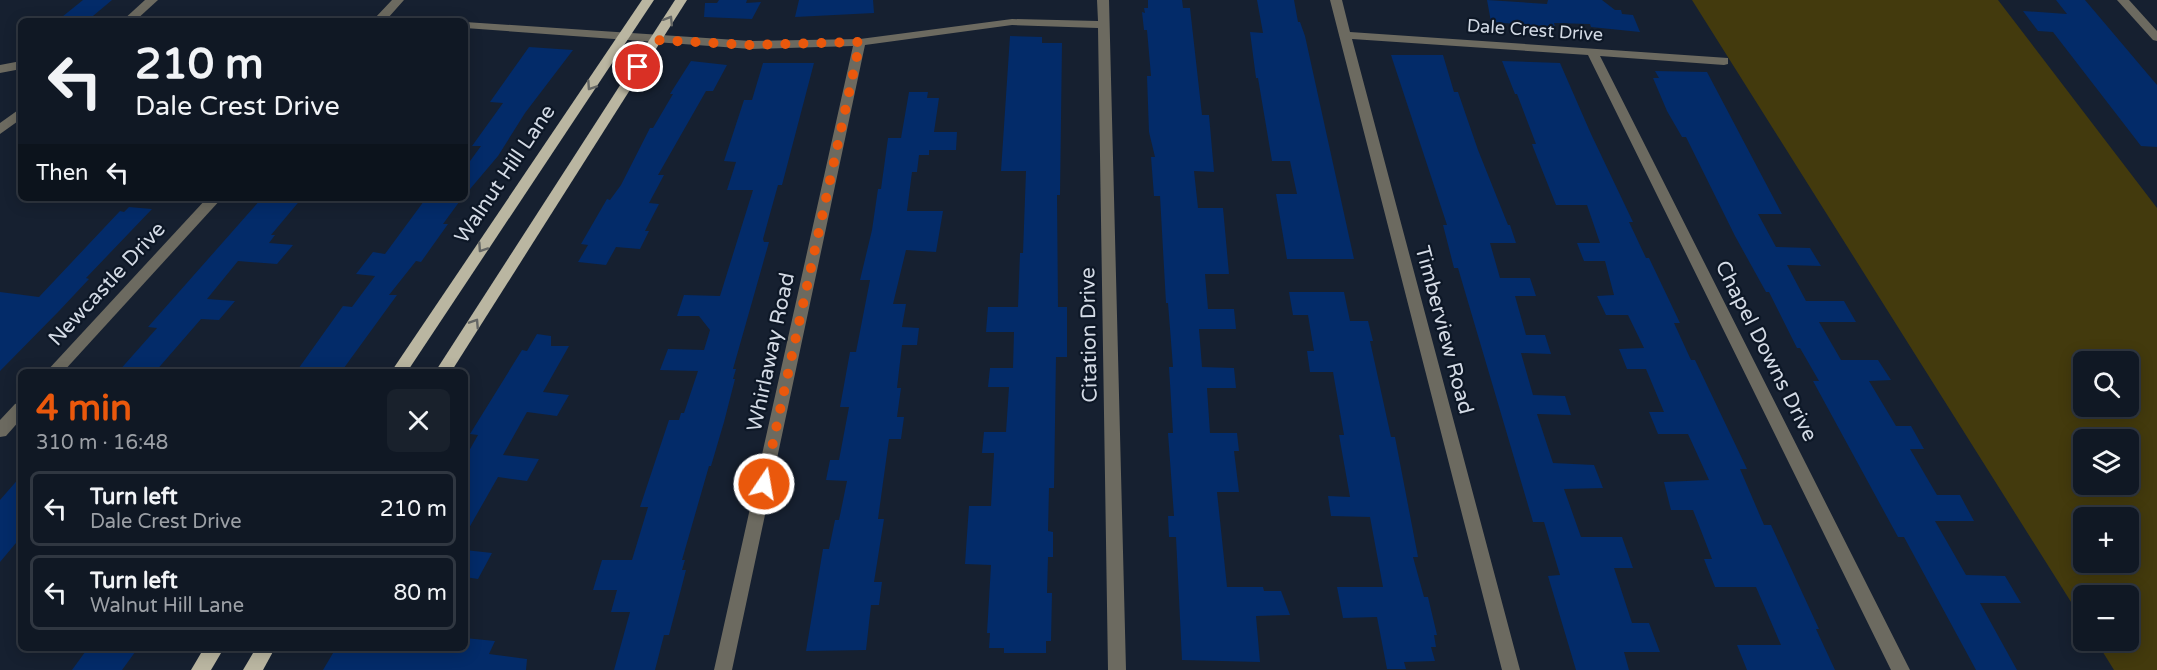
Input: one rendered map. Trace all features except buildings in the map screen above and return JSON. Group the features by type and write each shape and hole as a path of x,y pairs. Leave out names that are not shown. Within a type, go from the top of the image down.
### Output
{"main road":[{"name":"Walnut Hill Lane","path":"401,369 648,0"},
{"path":"445,369 681,0"},
{"path":"200,670 213,651"},
{"path":"252,670 264,651"}],"street":[{"path":"132,18 153,0"},
{"path":"381,18 398,0"},
{"name":"Citation Drive","path":"1103,0 1117,670"},
{"name":"Timberview Road","path":"1336,0 1511,670"},
{"path":"2123,0 2157,38"},
{"path":"468,24 656,40 751,45 860,42 1012,22 1103,25"},
{"name":"Dale Crest Drive","path":"1345,35 1724,61"},
{"name":"Whirlaway Road","path":"723,670 860,42"},
{"name":"Chapel Downs Drive","path":"1592,52 1901,670"},
{"path":"0,69 18,66"},
{"path":"0,130 18,115"},
{"name":"Newcastle Drive","path":"57,369 212,201"},
{"path":"0,431 18,411"}],"shaded area":[{"path":"1692,0 1998,0 2157,208 2157,670 2114,670 2102,651 2139,651 2139,585 2073,585 2073,605"}],"route":[{"path":"638,67 656,40 751,45 860,42 764,484"}]}
